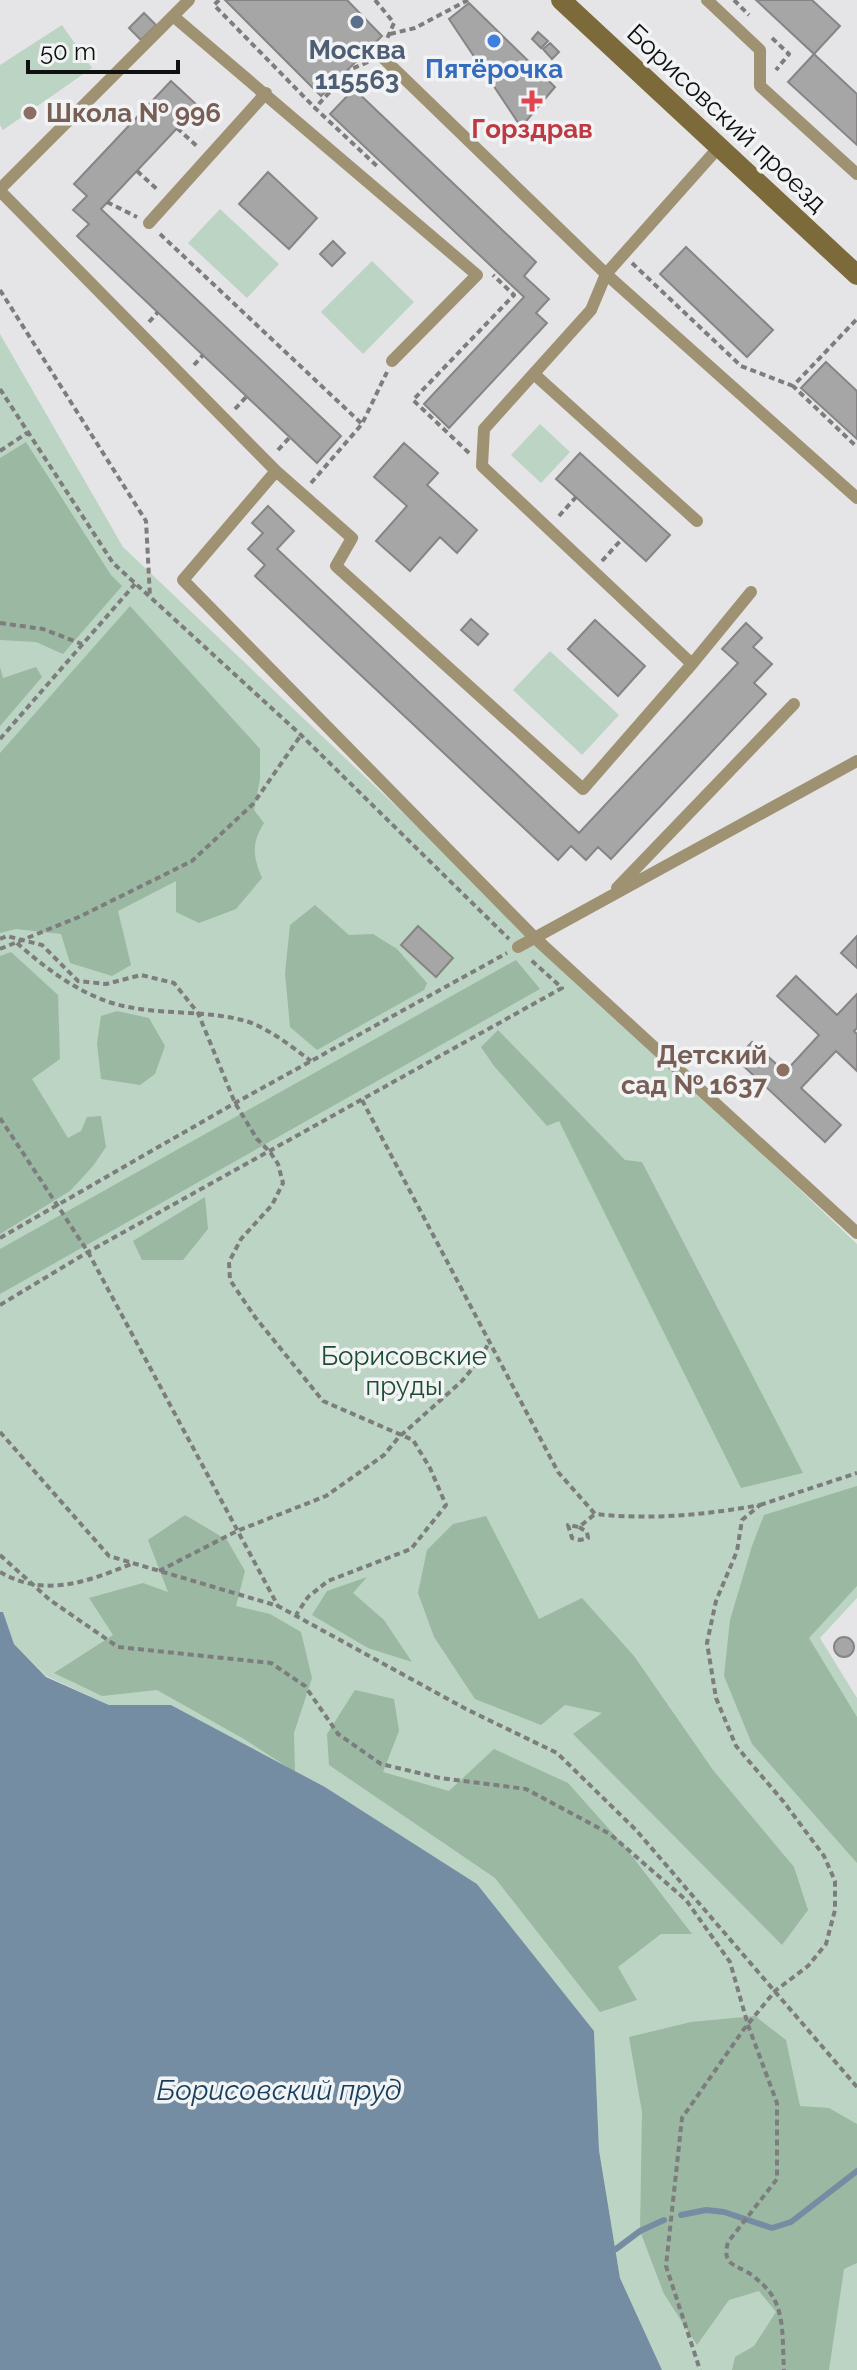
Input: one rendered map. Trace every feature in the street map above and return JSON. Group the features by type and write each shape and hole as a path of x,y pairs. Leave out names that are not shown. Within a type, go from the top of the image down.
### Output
{"street":[{"name":"Борисовский проезд","path":"561,0 857,275"}],"lane":[{"path":"189,0 0,190 276,471 352,538 336,566 583,789 751,592"},
{"path":"707,0 760,50 760,86 857,174"},
{"path":"173,16 477,275 392,361"},
{"path":"380,55 606,274 857,498"},
{"path":"149,223 266,93"},
{"path":"692,664 482,466 484,429 591,310 606,274 719,147"},
{"path":"534,374 697,521"},
{"path":"276,471 183,580 535,938 857,1233"},
{"path":"606,899 794,704"},
{"path":"518,947 857,761"}],"path":[{"path":"219,0 214,5 315,108"},
{"path":"389,34 415,28 468,0"},
{"path":"734,0 756,22"},
{"path":"767,32 789,54 771,77"},
{"path":"177,128 208,157"},
{"path":"137,171 169,201"},
{"path":"107,202 149,223 362,424"},
{"path":"624,255 741,366 793,386 857,447"},
{"path":"0,290 146,521 150,597"},
{"path":"793,386 856,320"},
{"path":"302,494 362,424 392,361"},
{"path":"0,389 3,399 113,563 301,735 562,988 88,1252 0,1305"},
{"path":"0,451 27,433"},
{"path":"548,528 576,497"},
{"path":"594,571 622,539"},
{"path":"0,739 135,584"},
{"path":"0,623 43,629 82,644"},
{"path":"0,949 79,917 192,861 253,804 301,735"},
{"path":"0,939 7,936 42,945 78,981 106,984 141,975 174,983 198,1013 235,1103 257,1139 278,1164 283,1183 272,1205 241,1239 229,1262 230,1280 255,1317 323,1401 413,1440 430,1468 446,1505 411,1549 328,1581 308,1597 296,1615"},
{"path":"19,941 54,974 110,1002 250,1023 311,1061"},
{"path":"0,1238 235,1103 518,947"},
{"path":"362,1100 558,1472 595,1514 635,1518 709,1514 760,1505 857,1473"},
{"path":"0,1118 88,1252 278,1606"},
{"path":"159,1571 237,1531 326,1496 384,1455 462,1381 481,1358 489,1342"},
{"path":"0,1432 109,1556 278,1606 466,1709 557,1753 636,1830 857,2087"},
{"path":"700,2370 666,2266 682,2118 775,1991 808,1966 826,1944 835,1910 835,1881 824,1856 736,1746 716,1698 707,1643 716,1601 737,1551 742,1520 760,1505"},
{"path":"579,1527 587,1532 588,1538 572,1538 568,1525 579,1527 595,1514"},
{"path":"0,1555 50,1600 118,1647 271,1663 305,1686 338,1734 381,1764 440,1778 526,1789 610,1834 686,1900 730,1962 748,2025 777,2103 777,2179 728,2242 725,2251 729,2261 759,2282 780,2308 784,2370"},
{"path":"0,1572 10,1578 47,1586 86,1582 133,1563"}],"green space":[{"path":"62,25 92,68 3,130 0,125 0,65"},
{"path":"220,209 279,264 247,298 188,243"},
{"path":"372,261 414,302 363,354 321,312"},
{"name":"Борисовские пруды","path":"0,334 123,547 857,1244 857,1598 820,1638 857,1698 857,2370 662,2370 620,2278 599,2150 594,2031 477,1884 325,1787 171,1705 109,1705 46,1676 14,1644 0,1612"},
{"path":"540,424 570,452 541,483 511,455"},
{"path":"26,442 111,575 122,586 63,654 36,642 0,640 0,458"},
{"path":"130,606 260,749 260,779 254,810 264,823 255,850 262,878 236,909 199,923 176,912 176,881 118,911 131,965 112,976 70,963 61,934 16,929 0,933 0,753"},
{"path":"550,651 619,715 582,755 513,690"},
{"path":"0,667 3,678 36,667 42,677 0,726"},
{"path":"315,905 349,935 373,934 397,949 427,983 424,990 317,1050 290,1027 285,973 290,925"},
{"path":"11,952 58,995 60,1059 32,1079 68,1138 81,1131 87,1117 101,1116 106,1147 70,1191 0,1234 0,956"},
{"path":"516,960 540,989 0,1294 0,1249"},
{"path":"117,1011 149,1018 165,1046 155,1074 140,1085 101,1079 97,1043 101,1016"},
{"path":"498,1030 625,1160 642,1162 803,1473 741,1488 559,1121 547,1126 481,1047"},
{"path":"205,1197 208,1229 183,1260 142,1260 133,1241"},
{"path":"857,1486 857,1586 809,1638 857,1717 857,1863 752,1744 724,1676 730,1620 764,1515"},
{"path":"185,1515 227,1540 245,1571 236,1606 270,1614 301,1632 312,1678 294,1733 295,1772 157,1690 102,1696 54,1673 113,1635 89,1598 143,1583 168,1592 148,1540"},
{"path":"486,1516 539,1619 582,1598 634,1656 713,1770 794,1867 808,1910 782,1945 573,1734 602,1713 565,1705 541,1725 475,1699 434,1637 418,1593 427,1550 453,1524"},
{"path":"367,1577 353,1593 384,1620 412,1662 368,1648 312,1615 327,1591"},
{"path":"355,1690 394,1699 399,1731 383,1772 449,1791 494,1749 568,1783 625,1847 692,1934 661,1934 618,1967 637,2000 600,2012 495,1878 329,1765 327,1734"},
{"path":"755,2016 786,2040 800,2106 829,2108 857,2124 857,2263 844,2269 829,2370 732,2370 735,2357 754,2346 776,2312 759,2291 729,2300 697,2345 664,2294 640,2231 642,2112 629,2037 691,2022"}],"water":[{"name":"Борисовский пруд","path":"0,1612 3,1612 14,1644 46,1677 109,1705 171,1705 325,1787 477,1884 594,2031 599,2150 620,2278 662,2370 0,2370"}],"building":[{"path":"225,0 347,0 382,36 321,96"},
{"path":"756,0 812,0 840,26 814,54"},
{"path":"469,3 555,87 521,127 449,19"},
{"path":"144,13 156,25 141,40 129,28"},
{"path":"538,32 548,41 541,48 532,39"},
{"path":"550,43 559,52 552,59 543,49"},
{"path":"814,54 857,94 857,145 788,82"},
{"path":"171,81 198,106 101,209 341,436 317,463 77,236 89,224 73,210 87,196 74,184"},
{"path":"354,89 536,262 524,276 549,299 536,313 547,323 449,428 424,404 524,297 330,114"},
{"path":"268,172 317,218 289,249 239,204"},
{"path":"333,241 345,253 332,266 320,254"},
{"path":"686,247 773,330 747,357 660,274"},
{"path":"826,362 857,391 857,439 801,388"},
{"path":"404,443 438,473 427,485 477,530 457,553 440,537 410,571 376,541 407,506 374,477"},
{"path":"580,453 670,535 646,561 556,479"},
{"path":"268,506 294,531 277,549 579,833 738,663 722,649 746,623 762,638 753,647 772,664 754,683 766,694 611,859 598,847 586,860 571,846 558,860 255,576 265,565 248,549 263,533 252,523"},
{"path":"471,619 488,634 478,645 461,630"},
{"path":"595,620 645,666 618,696 568,649"},
{"path":"418,926 453,958 436,977 401,945"},
{"path":"857,936 857,968 841,953"},
{"path":"796,976 837,1015 857,994 857,1028 854,1031 857,1034 857,1071 836,1051 801,1088 841,1125 825,1142 736,1059 752,1042 785,1072 819,1035 777,996"},
{"path":"844,1637 851,1640 854,1647 851,1654 844,1657 837,1654 834,1647 837,1640"}],"waterway":[{"path":"681,2215 706,2210 724,2212 772,2228 791,2222 857,2171"},
{"path":"616,2249 640,2231 664,2220"}],"place":[{"name":"Москва 115563","path":"357,22"},
{"name":"Пятёрочка","path":"494,41"},
{"name":"Горздрав","path":"532,101"},
{"name":"Школа № 996","path":"30,113"},
{"name":"Детский сад № 1637","path":"783,1070"}]}
